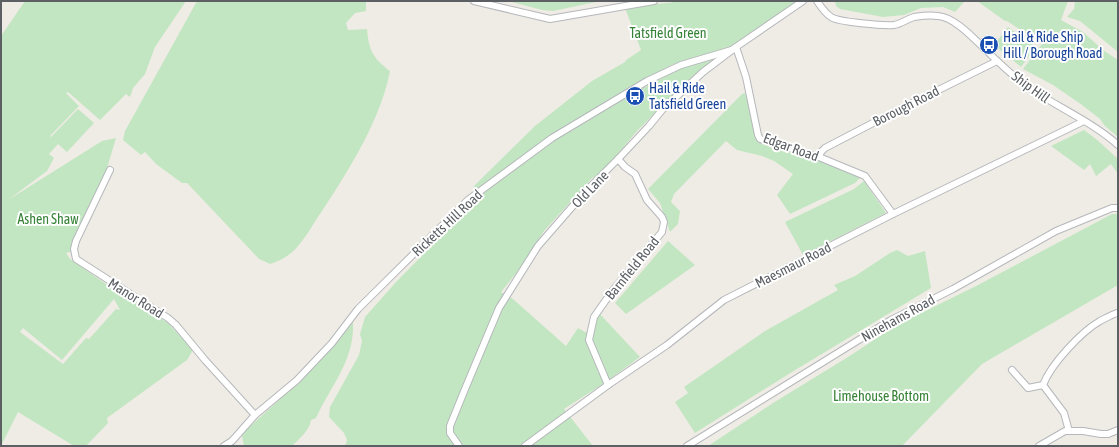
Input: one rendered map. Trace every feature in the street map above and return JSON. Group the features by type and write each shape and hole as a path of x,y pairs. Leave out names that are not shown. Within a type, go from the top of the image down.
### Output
{"street":[{"path":"474,1 550,19 654,1"},
{"name":"Old Lane","path":"459,446 450,433 450,426 499,308 538,246 585,192 649,126 662,110 703,72 803,1"},
{"name":"Ship Hill","path":"817,1 826,13 832,18 841,21 894,25 914,17 939,16 952,21 1032,89 1112,139 1118,145"},
{"name":"Edgar Road","path":"735,48 741,58 760,138 819,157 865,176 893,214"},
{"name":"Ricketts Hill Road","path":"224,446 232,441 255,415 297,380 332,342 358,309 468,200 552,138 647,81 681,65 735,48"},
{"name":"Borough Road","path":"819,157 825,148 997,60"},
{"name":"Maesmaur Road","path":"525,446 608,385 667,345 724,300 893,214 1084,121"},
{"name":"Barnfield Road","path":"608,385 589,340 594,317 613,290 662,232 664,222 662,217 648,200 635,174 625,167 618,159"},
{"name":"Manor Road","path":"110,170 76,242 74,250 76,259 168,318 176,325 205,360 255,415"},
{"name":"Ninehams Road","path":"687,446 891,320 953,289 1056,230 1112,208 1118,208"},
{"path":"1043,385 1052,368 1085,332 1100,321 1117,313"},
{"path":"1012,370 1028,388 1043,385"},
{"path":"1043,385 1064,413 1069,431"},
{"path":"1039,446 1061,433 1069,431 1108,434 1118,430"}],"green space":[{"name":"Ashen Shaw","path":"25,1 186,1 155,47 145,74 133,88 130,97 126,94 100,120 68,92 66,93 79,106 50,136 51,137 78,109 94,123 67,152 58,144 49,154 54,158 47,171 8,200 102,141 116,138 107,168 75,251 66,253 70,259 119,293 168,323 193,350 187,360 107,418 108,423 86,446 74,446 18,412 1,446 1,36","holes":["114,299 120,310 116,309 89,339 86,338 63,364 20,332 23,328 62,360"]},
{"path":"197,1 366,1 366,11 355,13 346,23 348,30 367,29 369,43 373,53 376,58 390,71 386,89 372,126 343,179 298,246 285,257 270,264 259,259 187,183 182,183 156,164 145,152 141,155 123,140 125,131"},
{"path":"508,1 601,1 553,11 542,10"},
{"name":"Tatsfield Green","path":"683,1 798,1 732,46 671,65 615,96 612,105 681,68 723,55 667,101 637,131 611,162 594,178 593,177 544,231 526,261 501,292 513,299 566,346 578,328 585,332 594,330 599,313 640,357 603,384 564,409 593,446 345,446 347,440 344,433 329,417 330,407 359,355 362,341 360,334 365,317 397,281 470,207 474,186 535,126 592,81 625,62 641,50 625,8"},
{"path":"835,1 965,1 955,12 943,7 921,8 904,15 883,17 840,9 836,6"},
{"path":"977,1 1068,1 1061,20 1083,32 1103,50 1118,60 1118,137 1104,125 1100,119 1082,105 1053,85 1023,69 1042,44 1005,21"},
{"path":"1075,1 1118,1 1118,52 1080,21 1067,17 1074,9"},
{"path":"1008,27 1036,47 1021,67 994,45"},
{"path":"745,93 753,119 755,138 761,143 834,166 860,178 855,183 790,214 777,195 793,174 774,161 762,156 737,150 726,141 674,194 671,202 680,211 678,224 670,232 660,203 648,189 742,94"},
{"path":"1084,130 1118,159 1118,174 1111,164 1096,176 1090,164 1084,170 1051,146"},
{"path":"864,181 886,213 803,255 785,222 854,189"},
{"name":"Limehouse Bottom","path":"1112,214 1118,214 1118,285 982,364 902,446 708,446 897,325 978,285"},
{"path":"668,241 695,265 626,314 615,303"},
{"path":"897,250 908,256 925,251 931,288 695,433 675,402 688,393 684,387 765,331 838,290 834,285 855,276"},
{"path":"353,322 353,336 341,372 316,418 311,420 309,427 304,434 292,446 244,446 242,436 246,430 318,363"}],"place":[{"name":"Hail & Ride Ship Hill / Borough Road","path":"989,45"},
{"name":"Hail & Ride Tatsfield Green","path":"635,96"}]}
